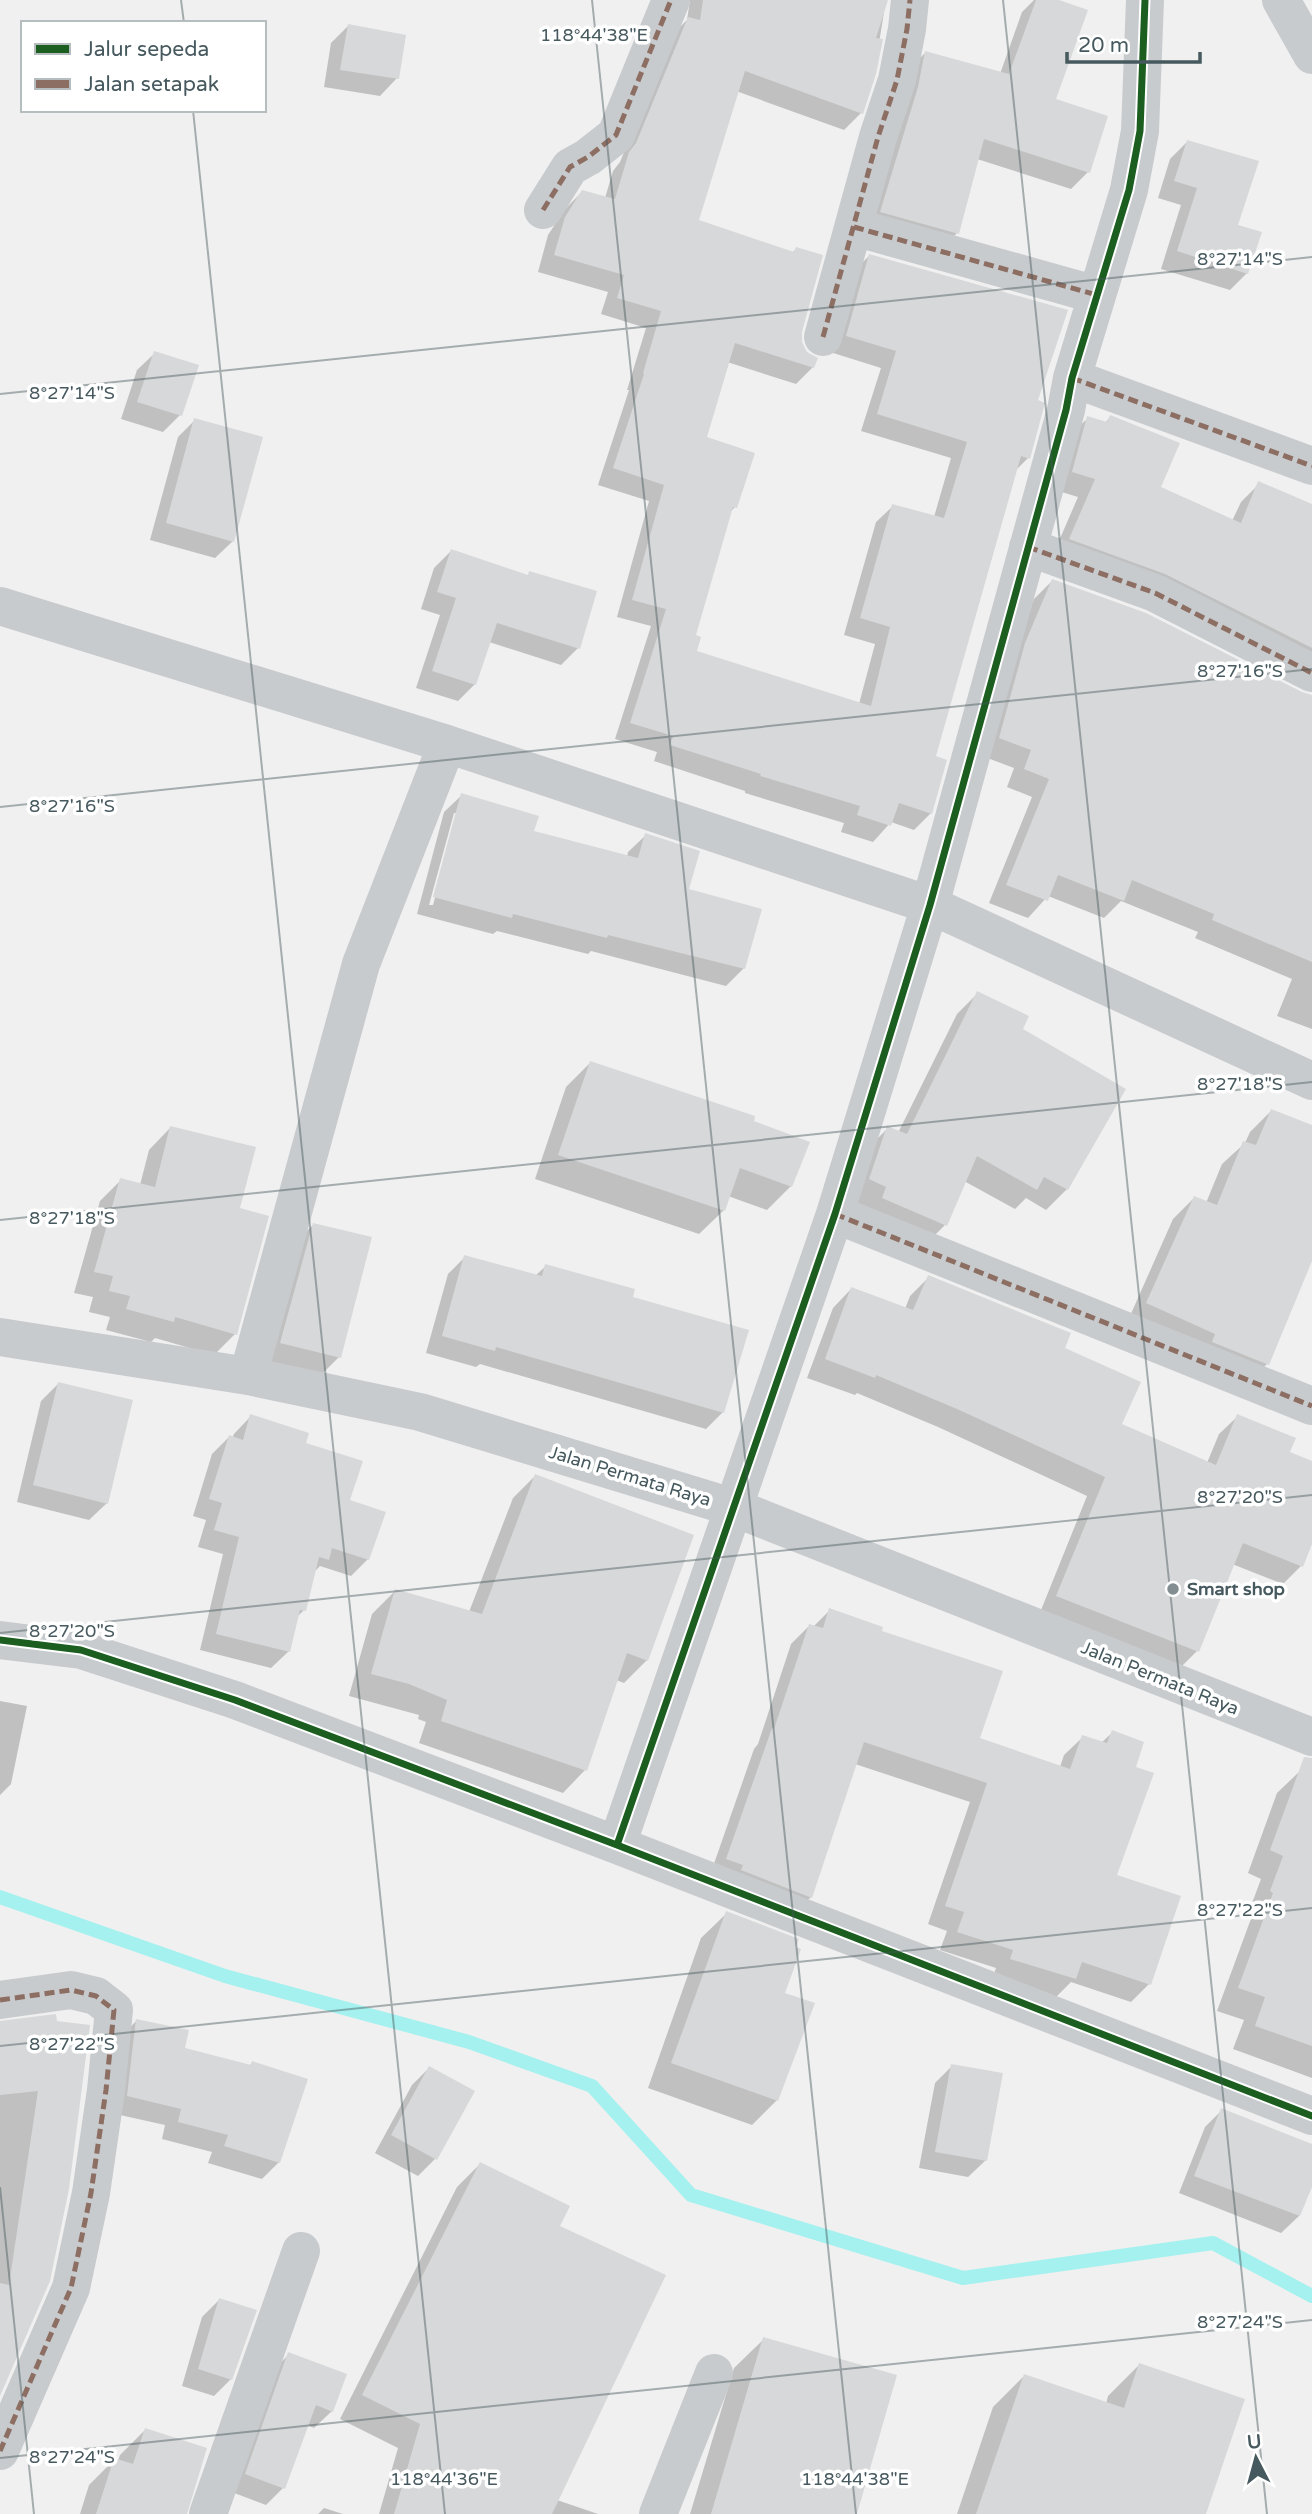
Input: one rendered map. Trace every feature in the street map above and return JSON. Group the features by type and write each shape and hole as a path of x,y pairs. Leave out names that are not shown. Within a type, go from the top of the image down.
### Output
{"street":[{"path":"542,211 570,167 616,135 671,0"},
{"path":"823,337 878,136 897,80 908,29 910,0"},
{"path":"617,1845 835,1214 930,905 1066,410 1072,378 1129,190 1140,131 1145,0"},
{"path":"1281,0 1312,55"},
{"path":"854,228 1097,295"},
{"path":"1072,378 1312,466"},
{"path":"1028,547 1155,593 1312,673"},
{"path":"0,606 447,744 930,905 1312,1081"},
{"path":"248,1376 361,964 447,744"},
{"path":"835,1214 1312,1406"},
{"name":"Jalan Permata Raya","path":"0,1337 248,1376 420,1412 735,1508 1312,1737"},
{"path":"0,1640 81,1650 234,1700 617,1845 1312,2116"},
{"path":"0,2000 71,1990 96,1996 114,2010 91,2193 71,2288 0,2451"},
{"path":"208,2514 301,2251"},
{"path":"658,2514 714,2373"}],"building":[{"path":"703,0 888,0 876,38 883,39 876,74 863,114 745,71 699,220 794,252 796,247 823,255 802,332 802,342 807,352 818,358 814,368 735,343 707,437 755,453 737,508 733,507 696,635 701,637 697,651 871,706 890,627 860,618 892,504 944,518 967,442 877,414 896,351 846,336 869,254 1068,310 1038,400 1045,403 1030,459 1021,456 936,756 947,760 932,814 899,803 891,826 857,815 860,806 670,745 673,736 630,723 666,609 632,600 664,485 613,468 644,374 661,311 617,298 624,275 554,255 565,217 582,190 615,199 629,152 636,143 688,17 700,20"},
{"path":"1036,0 1059,0 1088,10 1056,99 1108,116 1090,173 984,139 959,234 880,212 918,87 925,51 1009,74"},
{"path":"348,24 406,35 399,79 340,70"},
{"path":"1187,140 1259,161 1238,225 1262,232 1248,274 1177,251 1197,188 1174,181"},
{"path":"154,351 199,365 182,416 137,402"},
{"path":"1110,415 1180,443 1161,487 1241,523 1258,481 1312,504 1312,648 1165,574 1069,539 1095,479 1072,472 1087,416 1107,422"},
{"path":"194,418 263,437 234,542 166,523"},
{"path":"451,549 528,575 529,571 597,591 580,649 497,623 476,685 432,671 456,598 437,592"},
{"path":"1052,579 1146,613 1312,695 1312,962 1212,920 1214,914 1132,880 1124,901 1058,875 1048,901 1006,885 1049,779 1024,769 1031,750 999,738 1025,643"},
{"path":"461,793 539,816 534,831 638,858 645,833 700,851 689,889 762,909 745,969 513,914 512,918 433,897"},
{"path":"977,991 1029,1016 1023,1029 1126,1089 1068,1190 1044,1177 1037,1190 977,1156 947,1226 882,1198 886,1187 869,1179 887,1126 907,1134"},
{"path":"590,1061 755,1116 754,1121 810,1142 792,1187 740,1168 725,1211 558,1155"},
{"path":"1271,1109 1312,1125 1312,1261 1269,1365 1212,1342 1215,1334 1146,1303 1194,1196 1217,1205 1243,1141 1256,1145"},
{"path":"170,1126 256,1147 240,1208 269,1216 237,1335 175,1317 174,1322 126,1309 130,1296 109,1291 113,1276 94,1272 120,1178 155,1187"},
{"path":"313,1223 372,1237 341,1358 280,1343"},
{"path":"464,1255 542,1276 545,1264 635,1289 633,1297 749,1330 724,1413 496,1347 495,1351 442,1336"},
{"path":"928,1275 1071,1333 1065,1348 1141,1382 1122,1424 1216,1465 1237,1414 1296,1438 1290,1452 1312,1461 1312,1544 1303,1567 1243,1543 1199,1652 1056,1596 1105,1477 957,1409 876,1375 875,1378 825,1359 851,1287 913,1310"},
{"path":"58,1382 133,1400 108,1504 33,1485"},
{"path":"250,1414 309,1433 306,1443 363,1461 350,1500 386,1512 369,1560 332,1548 329,1560 319,1557 306,1611 300,1610 290,1652 216,1634 239,1537 214,1530 222,1503 209,1499 229,1435 243,1440"},
{"path":"535,1474 694,1535 648,1661 627,1653 587,1771 441,1721 447,1700 409,1684 371,1674 395,1589 482,1614"},
{"path":"829,1608 883,1627 882,1631 1003,1671 980,1738 1070,1769 1082,1735 1107,1743 1112,1730 1144,1742 1136,1767 1154,1773 1117,1875 1181,1896 1151,1985 1082,1962 1076,1979 1010,1959 1013,1950 957,1932 964,1912 945,1906 987,1783 864,1742 812,1898 741,1870 743,1865 726,1859 809,1624 823,1628"},
{"path":"1304,1757 1312,1758 1312,2046 1255,2026 1265,1997 1238,1988 1273,1893 1270,1891 1283,1856 1270,1850"},
{"path":"726,1911 799,1939 796,1947 801,1949 785,1993 815,2003 778,2101 671,2063"},
{"path":"56,2014 57,2021 90,2025 69,2189 50,2281 0,2396 0,2283 9,2285 38,2091 0,2095 0,2021"},
{"path":"136,2019 189,2030 185,2048 251,2065 252,2061 308,2079 280,2163 224,2146 228,2135 178,2122 181,2109 127,2096"},
{"path":"951,2064 1003,2073 987,2161 935,2152"},
{"path":"429,2066 475,2091 437,2160 391,2135"},
{"path":"1221,2108 1312,2144 1312,2187 1300,2216 1194,2176"},
{"path":"480,2162 570,2206 560,2226 666,2275 552,2514 394,2514 420,2424 362,2395"},
{"path":"219,2298 257,2310 232,2380 198,2369"},
{"path":"763,2337 897,2375 857,2514 711,2514"},
{"path":"288,2352 347,2374 333,2412 316,2405 285,2489 245,2474"},
{"path":"1139,2363 1245,2399 1206,2514 976,2514 1024,2374 1124,2408"},
{"path":"145,2428 207,2448 187,2514 96,2514 114,2458 133,2464"}],"waterway":[{"path":"0,1897 225,1976 469,2042 592,2086 691,2195 963,2278 1213,2243 1312,2296"}],"marked path":[{"path":"543,210 570,167 616,135 671,0"},
{"path":"823,337 878,137 897,80 910,0"},
{"path":"854,227 1097,295"},
{"path":"1072,378 1312,466"},
{"path":"1028,547 1155,593 1312,673"},
{"path":"835,1214 1312,1406"},
{"path":"0,2000 71,1990 96,1996 114,2010 91,2193 71,2288 0,2451"}],"cycle path":[{"path":"617,1845 835,1214 930,905 1066,410 1072,378 1129,190 1140,131 1145,0"},
{"path":"0,1640 81,1650 235,1700 617,1845 1312,2116"}],"place":[{"name":"Smart shop","path":"1173,1589"}]}
